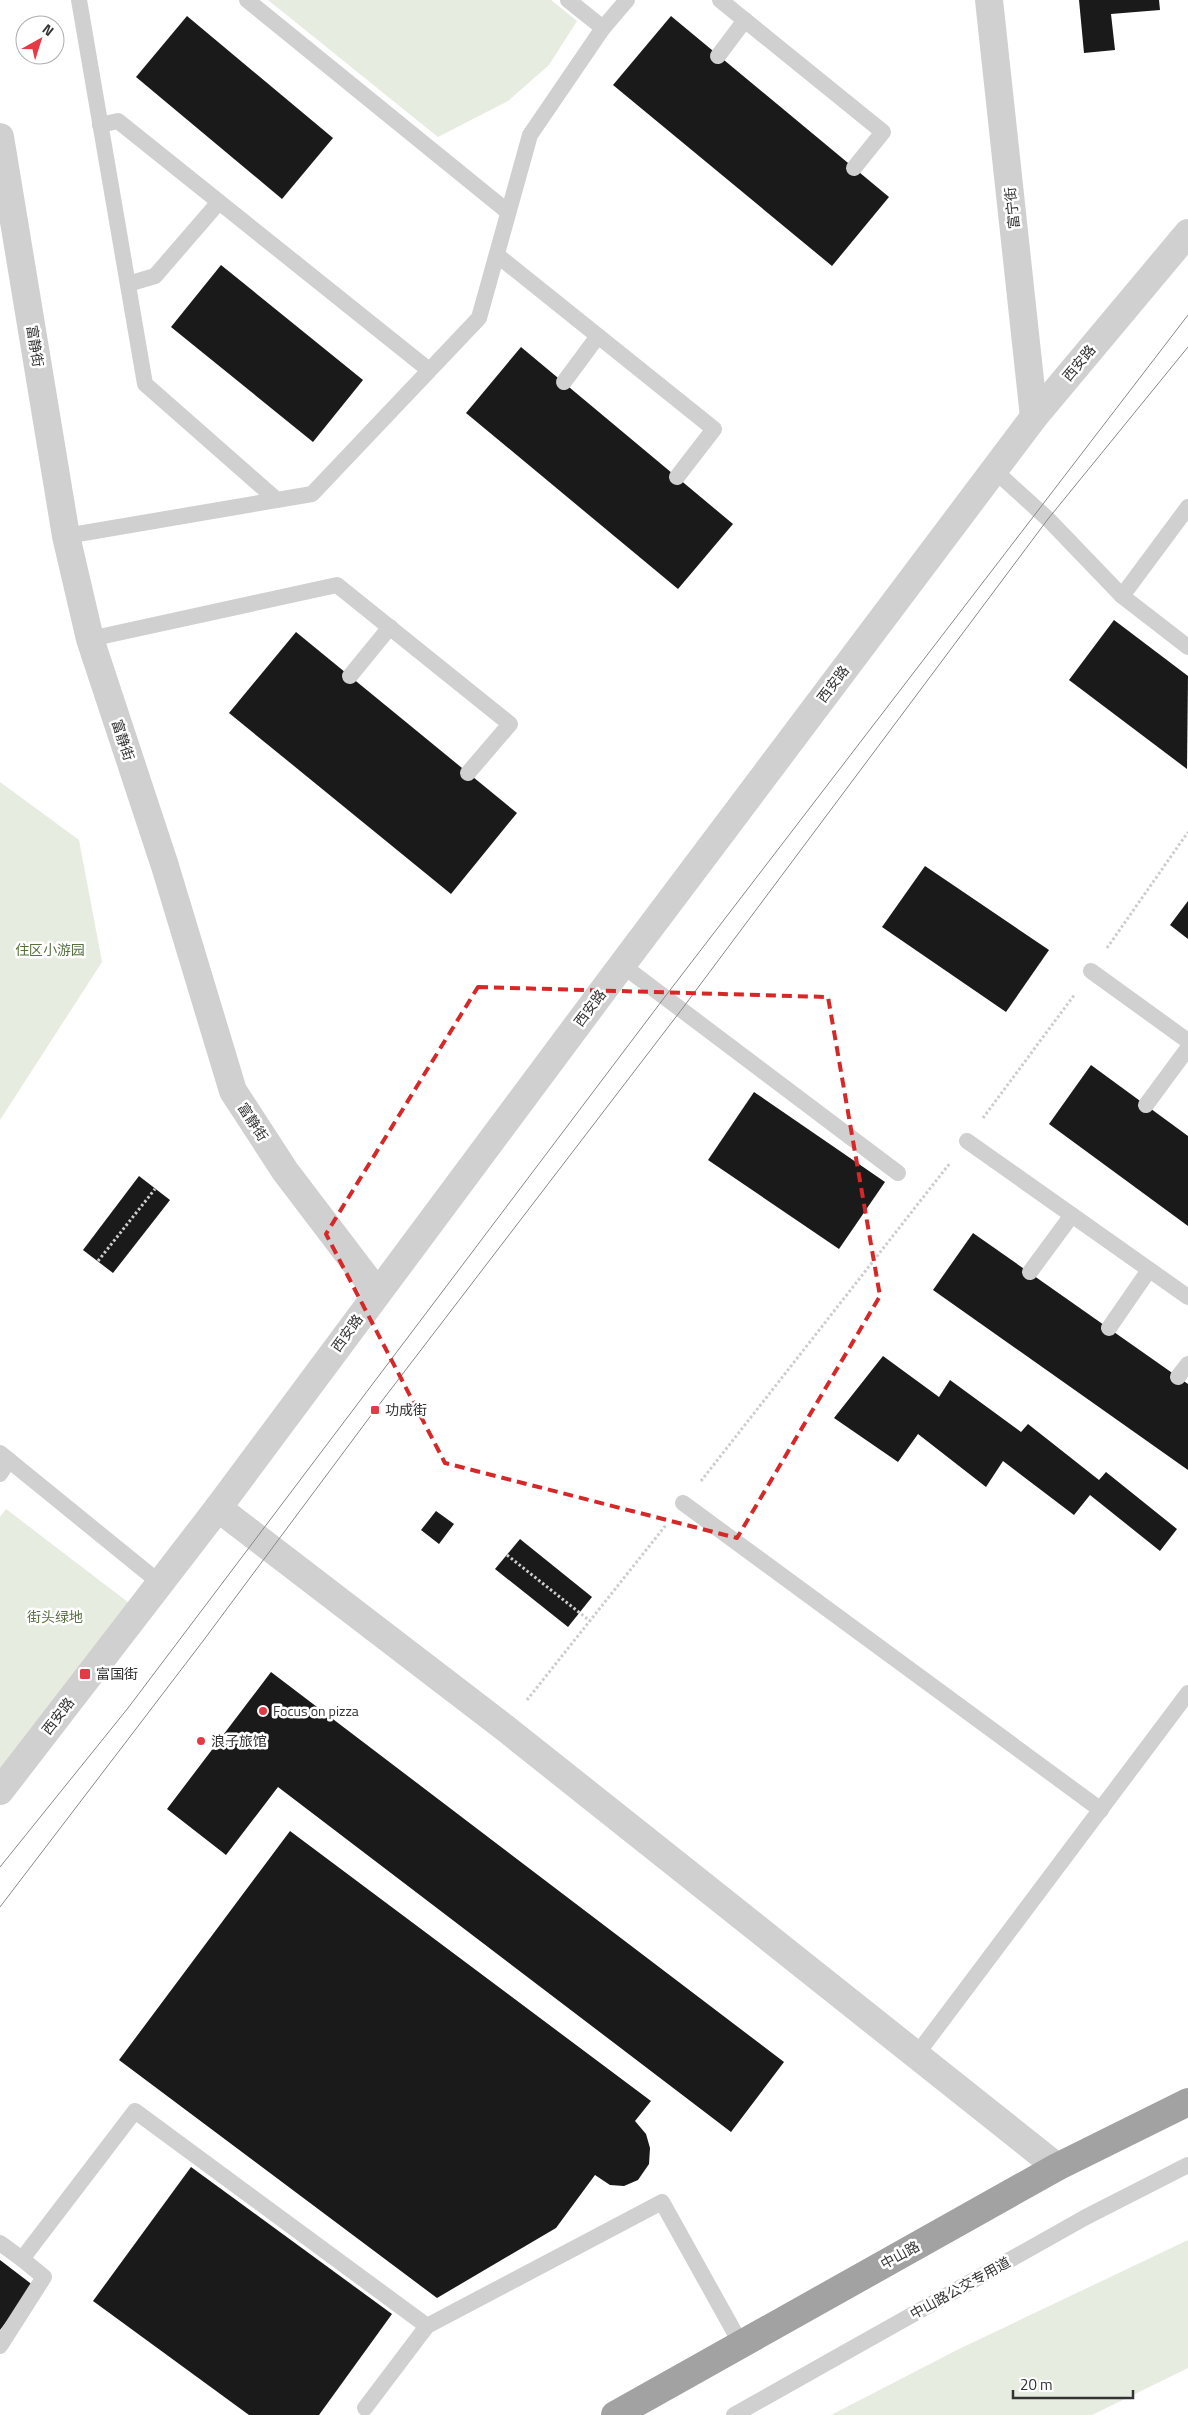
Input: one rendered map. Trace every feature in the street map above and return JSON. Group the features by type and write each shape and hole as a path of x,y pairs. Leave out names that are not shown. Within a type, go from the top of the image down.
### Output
{"highway":[{"name":"中山路","path":"615,2415 1058,2166 1188,2102"}],"street":[{"name":"富宁街","path":"989,0 1034,417"},
{"name":"富静街","path":"0,138 66,536 90,639 165,866 233,1091 285,1171 377,1292"},
{"name":"西安路","path":"0,1791 218,1508 377,1292 1034,417 1188,232"},
{"path":"218,1508 504,1728 1058,2166"}],"lane":[{"path":"79,0 145,384 277,500"},
{"path":"247,0 508,212"},
{"path":"568,0 603,28"},
{"path":"66,536 312,494 479,318 530,135 603,28 627,0"},
{"path":"720,0 883,132 854,168"},
{"path":"718,56 745,20"},
{"path":"100,125 118,121 429,370"},
{"path":"128,284 155,276 219,202"},
{"path":"496,255 714,430 676,477"},
{"path":"564,382 598,336"},
{"path":"994,470 1048,519 1122,596 1188,647"},
{"path":"1122,596 1188,507"},
{"path":"90,639 337,584 510,724 468,773"},
{"path":"350,676 390,627"},
{"path":"622,965 898,1173"},
{"path":"1091,971 1188,1041"},
{"path":"1146,1105 1188,1048"},
{"path":"967,1141 1188,1297"},
{"path":"1030,1272 1072,1214"},
{"path":"1109,1328 1149,1270"},
{"path":"1178,1377 1188,1364"},
{"path":"0,1474 5,1456 160,1583"},
{"path":"683,1503 1101,1810"},
{"path":"917,2054 1188,1693"},
{"path":"22,2259 135,2111 427,2326"},
{"name":"中山路公交专用道","path":"734,2415 1086,2217 1188,2164"},
{"path":"365,2408 427,2326 662,2202 741,2344"},
{"path":"0,2243 44,2277 0,2346"}],"path":[{"path":"504,1728 967,1141 1091,971 1188,832"},
{"path":"98,1261 155,1189"},
{"path":"507,1555 590,1621"}],"highlighted area":[{"path":"478,987 828,997 880,1296 737,1538 445,1463 326,1234"}],"green space":[{"path":"268,0 551,0 577,21 549,65 508,101 438,137"},
{"name":"住区小游园","path":"0,782 79,840 102,962 0,1120"},
{"name":"街头绿地","path":"6,1509 133,1606 0,1777 0,1517"},
{"path":"1188,2240 1188,2368 1092,2415 831,2415 959,2349"}],"building":[{"path":"1079,0 1159,0 1160,10 1111,14 1115,50 1084,53"},
{"path":"187,16 333,138 282,199 136,77"},
{"path":"671,16 889,197 832,266 613,85"},
{"path":"221,265 363,380 313,442 171,327"},
{"path":"521,347 733,524 678,589 466,413"},
{"path":"1114,620 1188,676 1187,769 1069,680"},
{"path":"296,632 517,813 451,894 229,713"},
{"path":"925,866 1049,950 1006,1012 882,927"},
{"path":"1188,901 1188,939 1170,925"},
{"path":"1091,1065 1188,1136 1188,1226 1049,1124"},
{"path":"754,1092 885,1182 839,1249 708,1160"},
{"path":"139,1176 170,1200 113,1273 83,1250"},
{"path":"973,1233 1188,1384 1188,1470 933,1290"},
{"path":"883,1356 939,1397 950,1380 1021,1432 1028,1424 1099,1480 1106,1472 1177,1529 1160,1551 1090,1495 1074,1515 1003,1461 986,1487 918,1434 898,1462 834,1418"},
{"path":"436,1511 454,1524 439,1544 421,1530"},
{"path":"520,1539 592,1597 568,1627 495,1569"},
{"path":"271,1672 784,2062 731,2132 278,1787 226,1855 167,1809"},
{"path":"290,1831 651,2101 635,2121 646,2134 650,2148 649,2164 638,2180 624,2186 610,2185 595,2175 556,2228 437,2298 119,2060"},
{"path":"191,2167 392,2314 319,2415 249,2415 93,2301"},
{"path":"0,2260 34,2286 0,2330"}],"tram line":[{"path":"0,1867 128,1708 664,998 1188,315"},
{"path":"0,1907 203,1641 375,1410 682,1009 1048,519 1188,347"}],"place":[{"name":"功成街","path":"375,1410"},
{"name":"富国街","path":"85,1674"},
{"name":"Focus on pizza","path":"263,1711"},
{"name":"浪子旅馆","path":"201,1741"}]}
